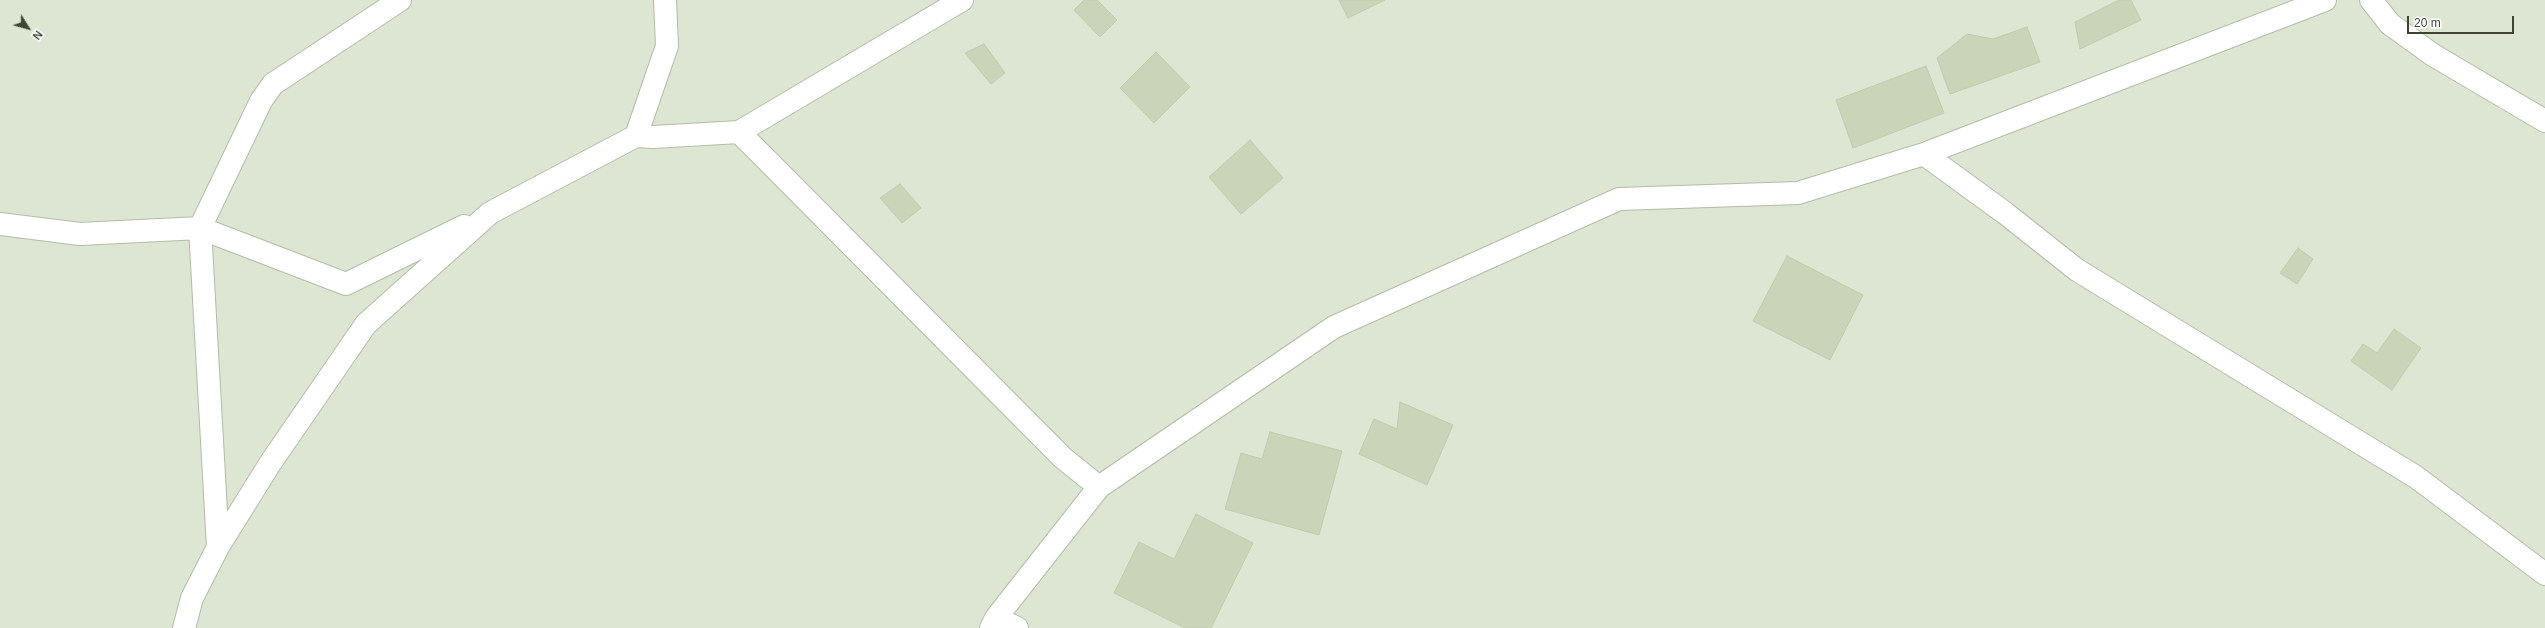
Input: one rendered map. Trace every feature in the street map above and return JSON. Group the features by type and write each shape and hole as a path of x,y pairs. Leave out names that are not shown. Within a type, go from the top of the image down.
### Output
{"street":[{"path":"218,547 200,228 261,101 273,84 400,0"},
{"path":"636,136 667,46 665,0"},
{"path":"0,224 80,234 200,228 346,284 490,213 636,136 653,137 739,132 962,0"},
{"path":"1017,628 994,623 1100,487 1334,327 1619,198 1798,193 1924,154 2325,0"},
{"path":"2371,0 2390,24 2433,55 2545,121"},
{"path":"739,132 1063,458 1100,487"},
{"path":"1924,154 2005,213 2077,270 2416,477 2545,574"},
{"path":"184,628 192,598 218,547 271,462 366,324 490,213"}],"shaded area":[{"path":"0,0 2545,0 2545,628 0,628"}],"building":[{"path":"1084,0 1097,0 1117,20 1100,37 1074,10"},
{"path":"1339,0 1385,0 1348,18"},
{"path":"2119,0 2131,0 2141,20 2080,49 2075,22"},
{"path":"2027,27 2040,62 1950,94 1937,58 1967,34 1993,39"},
{"path":"984,44 1005,73 991,84 965,53"},
{"path":"1156,52 1190,87 1154,123 1120,88"},
{"path":"1926,66 1944,113 1853,148 1836,100"},
{"path":"1250,140 1283,178 1241,214 1209,177"},
{"path":"900,184 921,208 902,223 880,198"},
{"path":"2298,248 2313,259 2297,284 2280,273"},
{"path":"1787,256 1863,295 1830,360 1753,321"},
{"path":"2394,329 2421,348 2392,390 2351,361 2363,344 2377,353"},
{"path":"1400,402 1453,425 1427,485 1359,454 1374,419 1397,429"},
{"path":"1270,432 1342,451 1319,535 1225,509 1241,453 1262,459"},
{"path":"1196,514 1253,543 1211,628 1185,628 1114,593 1139,542 1174,559"}]}
